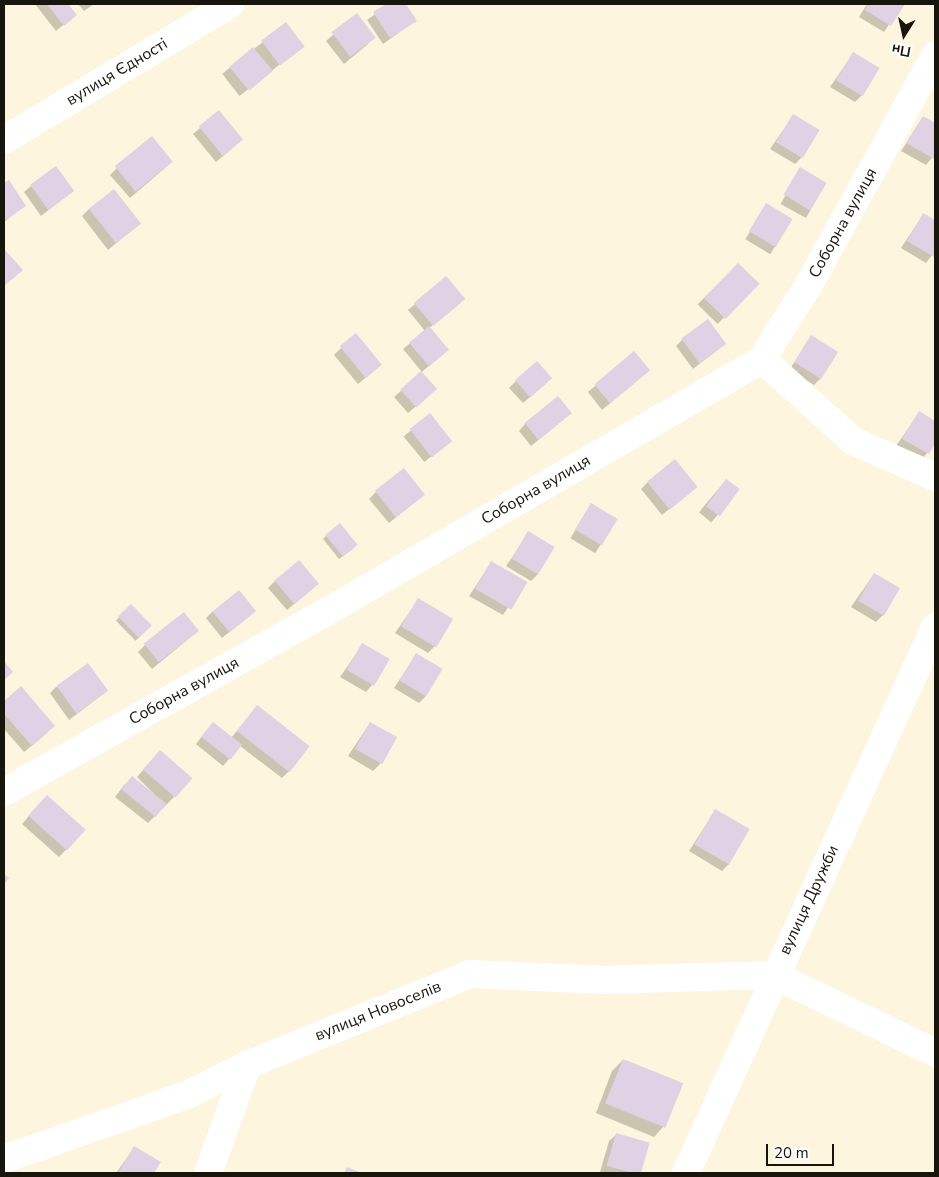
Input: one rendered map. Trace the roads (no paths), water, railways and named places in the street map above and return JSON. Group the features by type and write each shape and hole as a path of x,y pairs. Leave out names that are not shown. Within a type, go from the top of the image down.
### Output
{"street":[{"name":"вулиця Єдності","path":"4,140 230,4"},
{"name":"Соборна вулиця","path":"4,792 340,604 762,359 811,281 935,55"},
{"path":"762,359 853,441 935,477"},
{"name":"вулиця Дружби","path":"686,1173 774,975 935,627"},
{"name":"вулиця Новоселів","path":"8,1153 186,1094 247,1065 470,974 606,980 774,975"},
{"path":"774,975 935,1052"},
{"path":"208,1173 247,1065"}]}
